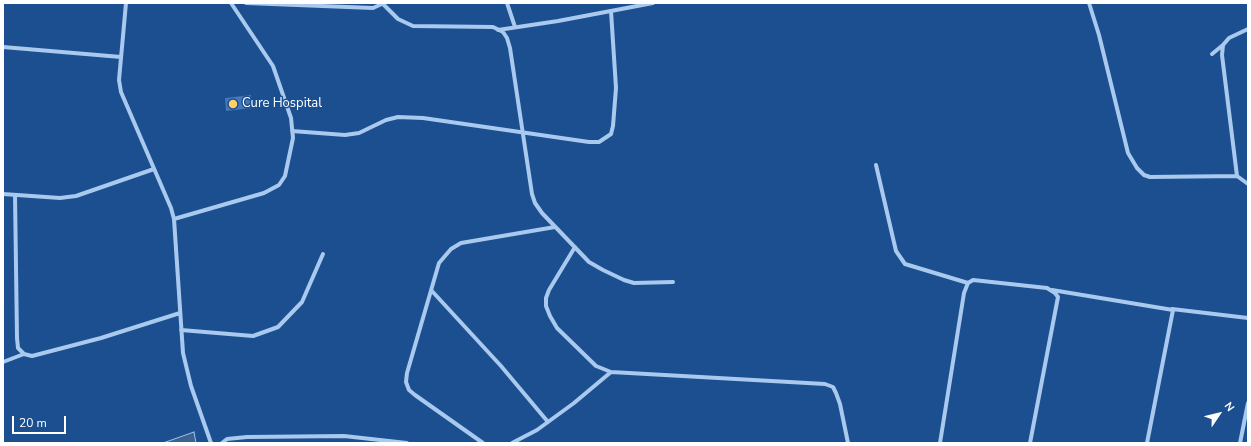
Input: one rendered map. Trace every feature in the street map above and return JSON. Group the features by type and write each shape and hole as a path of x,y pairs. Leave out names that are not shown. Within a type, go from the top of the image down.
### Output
{"street":[{"path":"126,3 119,80 121,92 167,197 174,219 181,330 186,368 211,443"},
{"path":"174,219 264,194 279,185 284,176 293,138 291,118 275,70 261,46 231,3"},
{"path":"246,3 373,8 384,3 398,19 413,26 493,27 503,32 507,38 510,48 522,132 535,203 555,227 589,262 624,280 646,284 673,282"},
{"path":"507,3 515,27"},
{"path":"498,30 653,3"},
{"path":"1089,3 1095,21 1128,153 1132,162 1144,175 1150,177 1237,176 1248,184"},
{"path":"292,131 345,135 359,132 386,120 402,117 423,118 589,142 599,142 611,134 613,126 616,88 611,11"},
{"path":"1212,54 1224,45 1230,38 1248,29"},
{"path":"1224,45 1222,55 1237,176"},
{"path":"3,47 121,57"},
{"path":"876,165 896,251 905,264 968,283"},
{"path":"3,194 60,198 76,196 154,168"},
{"path":"16,195 17,338 18,348 24,354 32,356 93,340 180,313"},
{"path":"483,443 415,395 410,390 406,382 407,373 439,263 444,255 461,243 555,227"},
{"path":"574,247 549,290 546,298 546,306 550,316 567,338 596,366 611,372 825,384 832,387 836,392 848,443"},
{"path":"181,330 253,336 278,327 302,302 322,254"},
{"path":"940,443 964,293 968,283 973,280 1047,288 1051,290 1169,309 1248,318"},
{"path":"431,290 501,366 548,422"},
{"path":"1030,443 1058,305 1058,297 1051,290"},
{"path":"1147,443 1173,310 1169,309"},
{"path":"3,362 24,354"},
{"path":"512,443 525,437 548,422 611,372"},
{"path":"1240,443 1248,403"},
{"path":"222,443 227,439 247,437 344,436 407,443"}],"water":[{"path":"194,432 196,443 163,443"}],"building":[{"path":"251,95 252,108 226,111 225,98"}],"place":[{"name":"Cure Hospital","path":"233,104"}]}
